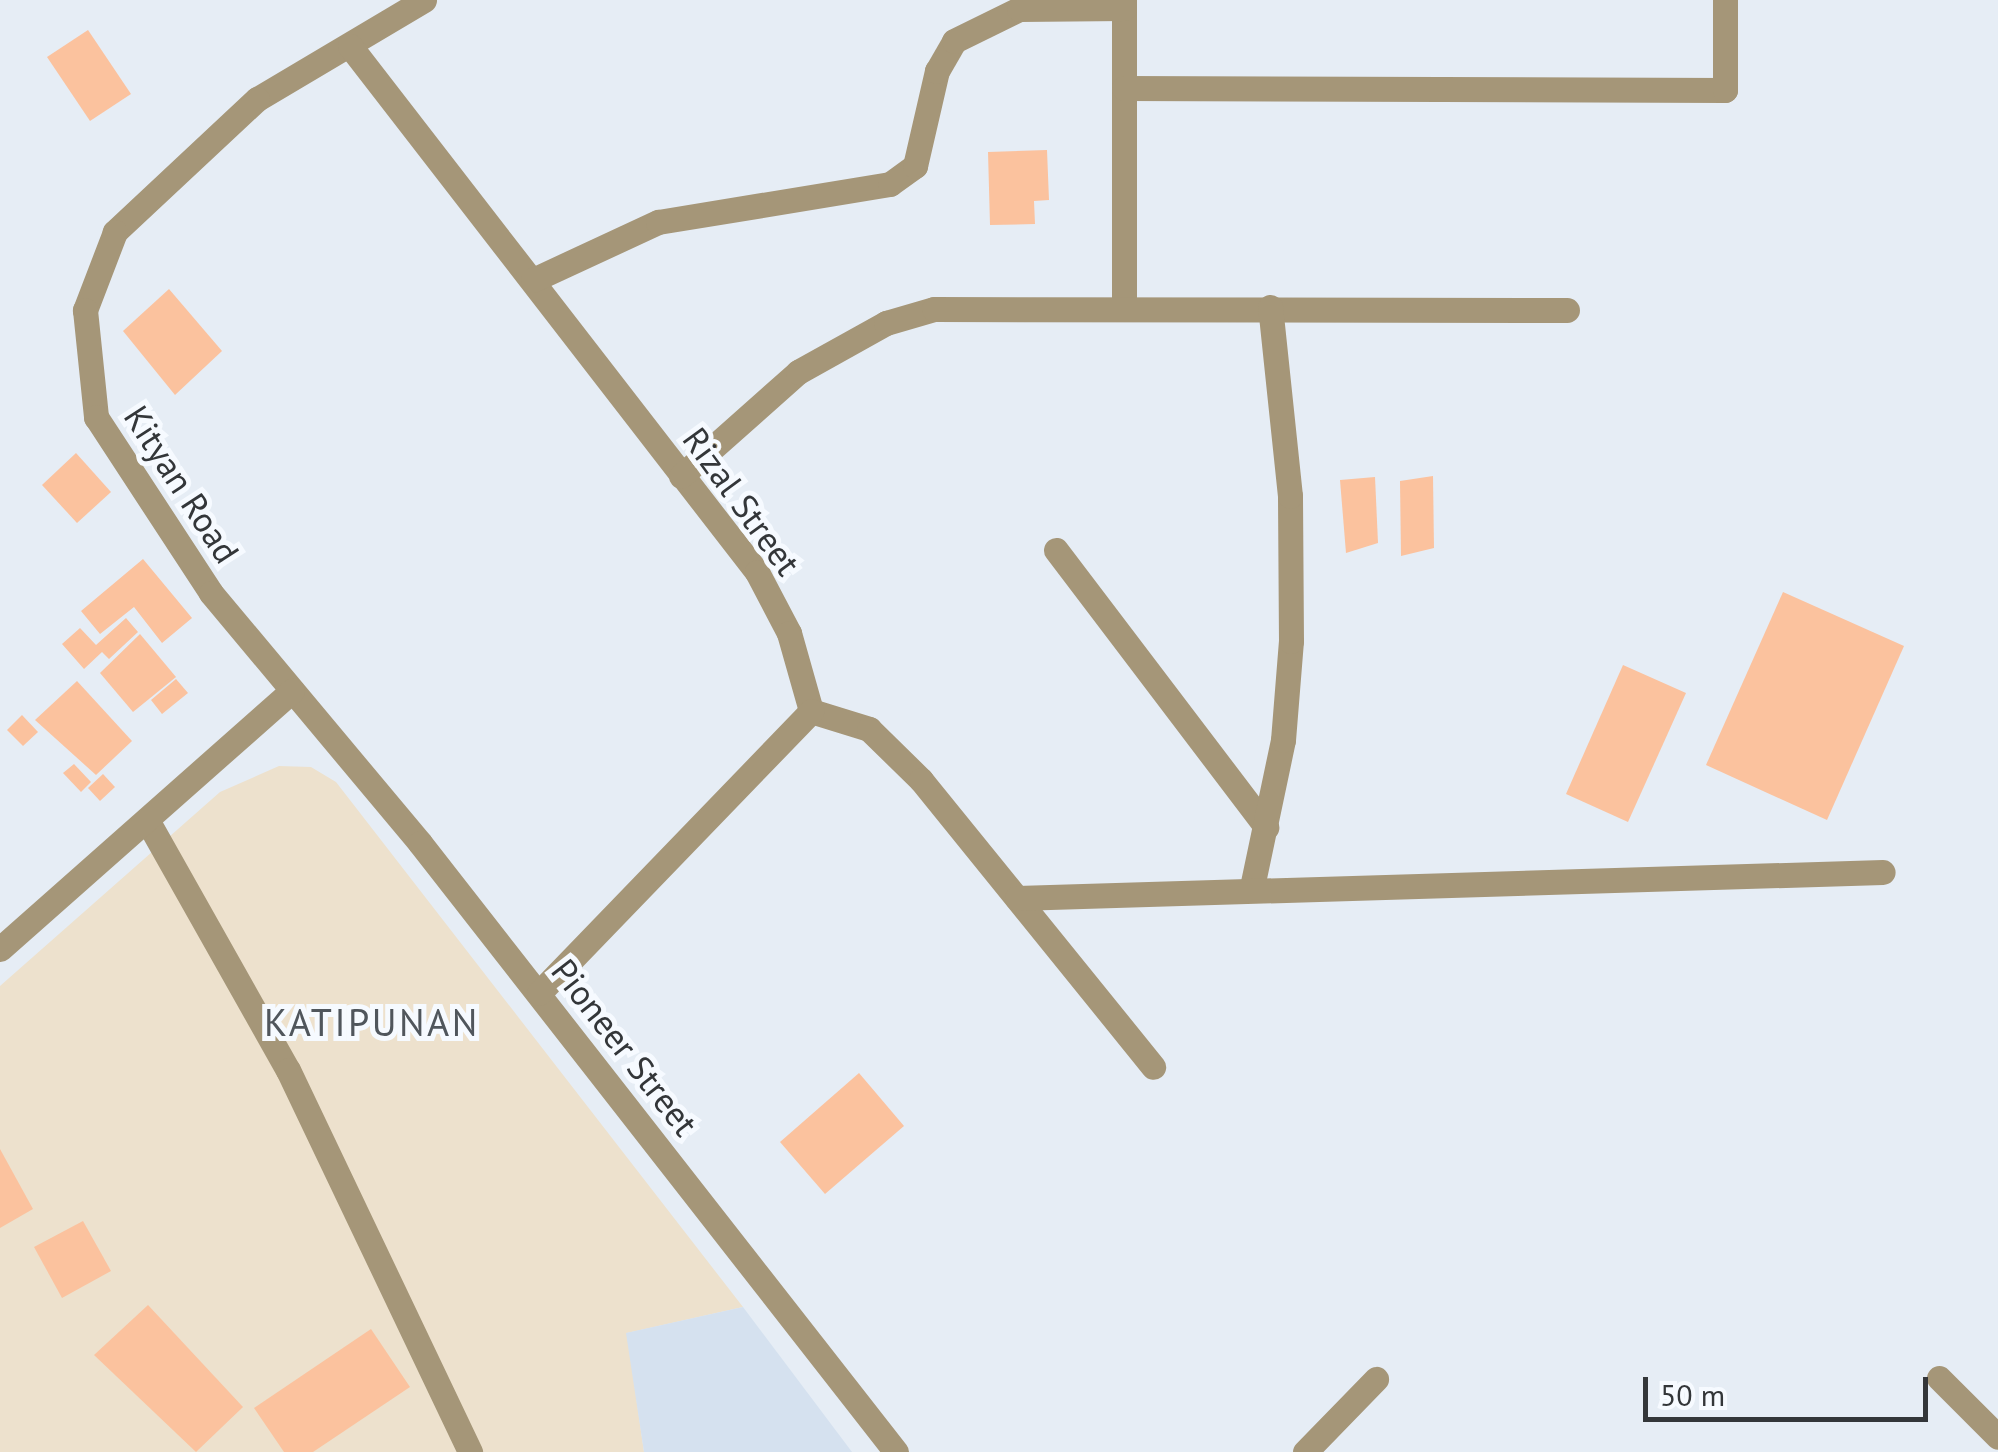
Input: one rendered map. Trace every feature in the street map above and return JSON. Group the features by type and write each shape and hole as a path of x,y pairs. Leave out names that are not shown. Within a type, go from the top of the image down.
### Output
{"street":[{"name":"Kityan Road","path":"292,691 118,462 96,416 85,310 115,232 149,192 257,99 350,46 396,10 424,0"},
{"path":"1124,88 1725,90 1726,0"},
{"path":"533,280 658,222 890,184 915,166 936,71 954,41 1018,10 1124,4 1124,305"},
{"name":"Rizal Street","path":"350,46 533,280 772,597 810,711"},
{"path":"681,476 798,372 886,323 980,305 1567,310"},
{"path":"1252,887 1266,827 1291,640 1290,496 1270,306"},
{"path":"1056,550 1266,827"},
{"path":"0,948 292,691"},
{"name":"Pioneer Street","path":"292,691 539,993 896,1452"},
{"path":"539,993 810,711 869,729 1017,898 1153,1067"},
{"path":"147,820 288,1070 470,1452"},
{"path":"1017,898 1252,887 1883,872"},
{"path":"1938,1378 1998,1437"},
{"path":"1305,1452 1376,1379"}],"shaded area":[{"path":"279,766 311,767 336,782 743,1307 627,1333 644,1452 0,1452 0,986 220,792"},
{"path":"743,1307 852,1452 644,1452 626,1333"}],"building":[{"path":"88,30 131,94 90,121 47,57"},
{"path":"1047,150 1049,200 1034,201 1035,224 990,225 988,152"},
{"path":"169,289 222,351 175,395 123,331"},
{"path":"76,453 111,492 77,523 42,485"},
{"path":"1433,476 1434,548 1401,556 1400,481"},
{"path":"1375,477 1378,543 1346,553 1340,480"},
{"path":"143,559 192,618 162,643 134,607 100,634 81,611"},
{"path":"1783,592 1904,646 1827,820 1706,765"},
{"path":"126,618 138,632 109,659 102,652 84,669 62,644 80,628 96,645"},
{"path":"140,634 176,677 133,712 100,673"},
{"path":"1623,665 1686,693 1628,822 1566,794"},
{"path":"176,679 188,693 162,714 151,700"},
{"path":"77,681 132,741 96,775 35,720"},
{"path":"22,715 38,732 23,746 7,730"},
{"path":"74,764 91,782 81,792 63,773"},
{"path":"103,774 115,787 100,801 88,788"},
{"path":"859,1073 904,1126 825,1194 780,1142"},
{"path":"0,1149 33,1209 0,1228"},
{"path":"83,1221 111,1271 62,1298 34,1247"},
{"path":"148,1305 243,1407 196,1452 94,1355"},
{"path":"371,1329 410,1387 313,1452 284,1452 254,1408"}],"district":[{"name":"KATIPUNAN","path":"372,1022"}]}
